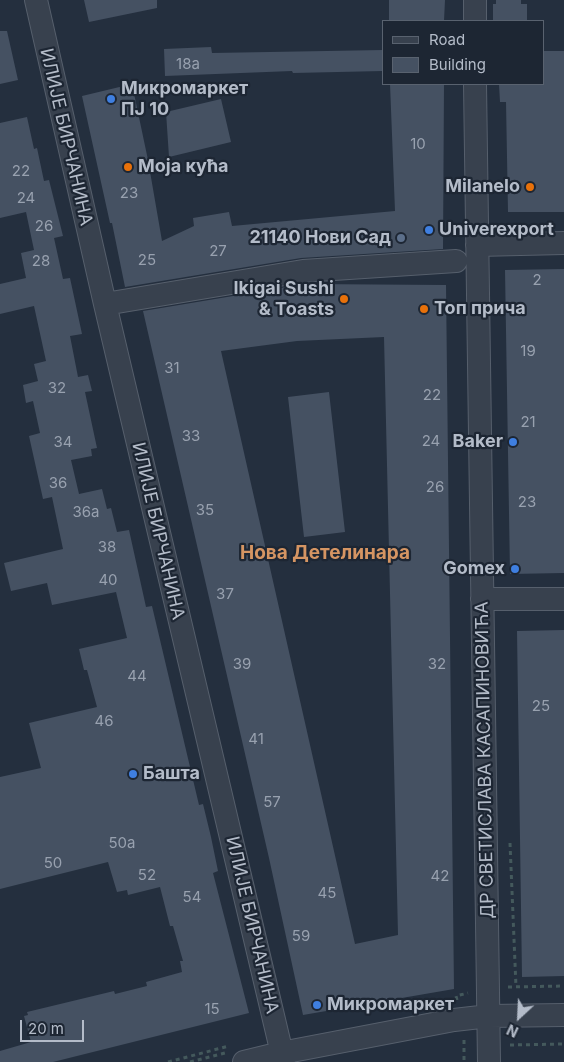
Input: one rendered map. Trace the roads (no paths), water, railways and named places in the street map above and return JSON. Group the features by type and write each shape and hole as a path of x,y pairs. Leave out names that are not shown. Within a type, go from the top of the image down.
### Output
{"street":[{"name":"ИЛИЈЕ БИРЧАНИНА","path":"36,0 105,304 283,1058"},
{"path":"475,0 475,20"},
{"name":"ДР СВЕТИСЛАВА КАСАПИНОВИЋА","path":"476,85 489,1016 488,1062"},
{"path":"477,244 564,243"},
{"path":"105,304 303,271 456,261"},
{"path":"482,599 564,599"},
{"path":"238,1054 283,1058 454,1020 489,1016 564,1015"}],"place":[{"name":"Микромаркет ПЈ 10","path":"111,99"},
{"name":"Моја кућа","path":"128,167"},
{"name":"Milanelo","path":"530,187"},
{"name":"Univerexport","path":"429,230"},
{"name":"21140 Нови Сад","path":"401,238"},
{"name":"Ikigai Sushi & Toasts","path":"344,299"},
{"name":"Топ прича","path":"424,309"},
{"name":"Baker","path":"513,442"},
{"name":"Gomex","path":"515,569"},
{"name":"Башта","path":"133,774"},
{"name":"Микромаркет","path":"317,1005"}],"district":[{"name":"Нова Детелинара","path":"325,553"}]}
